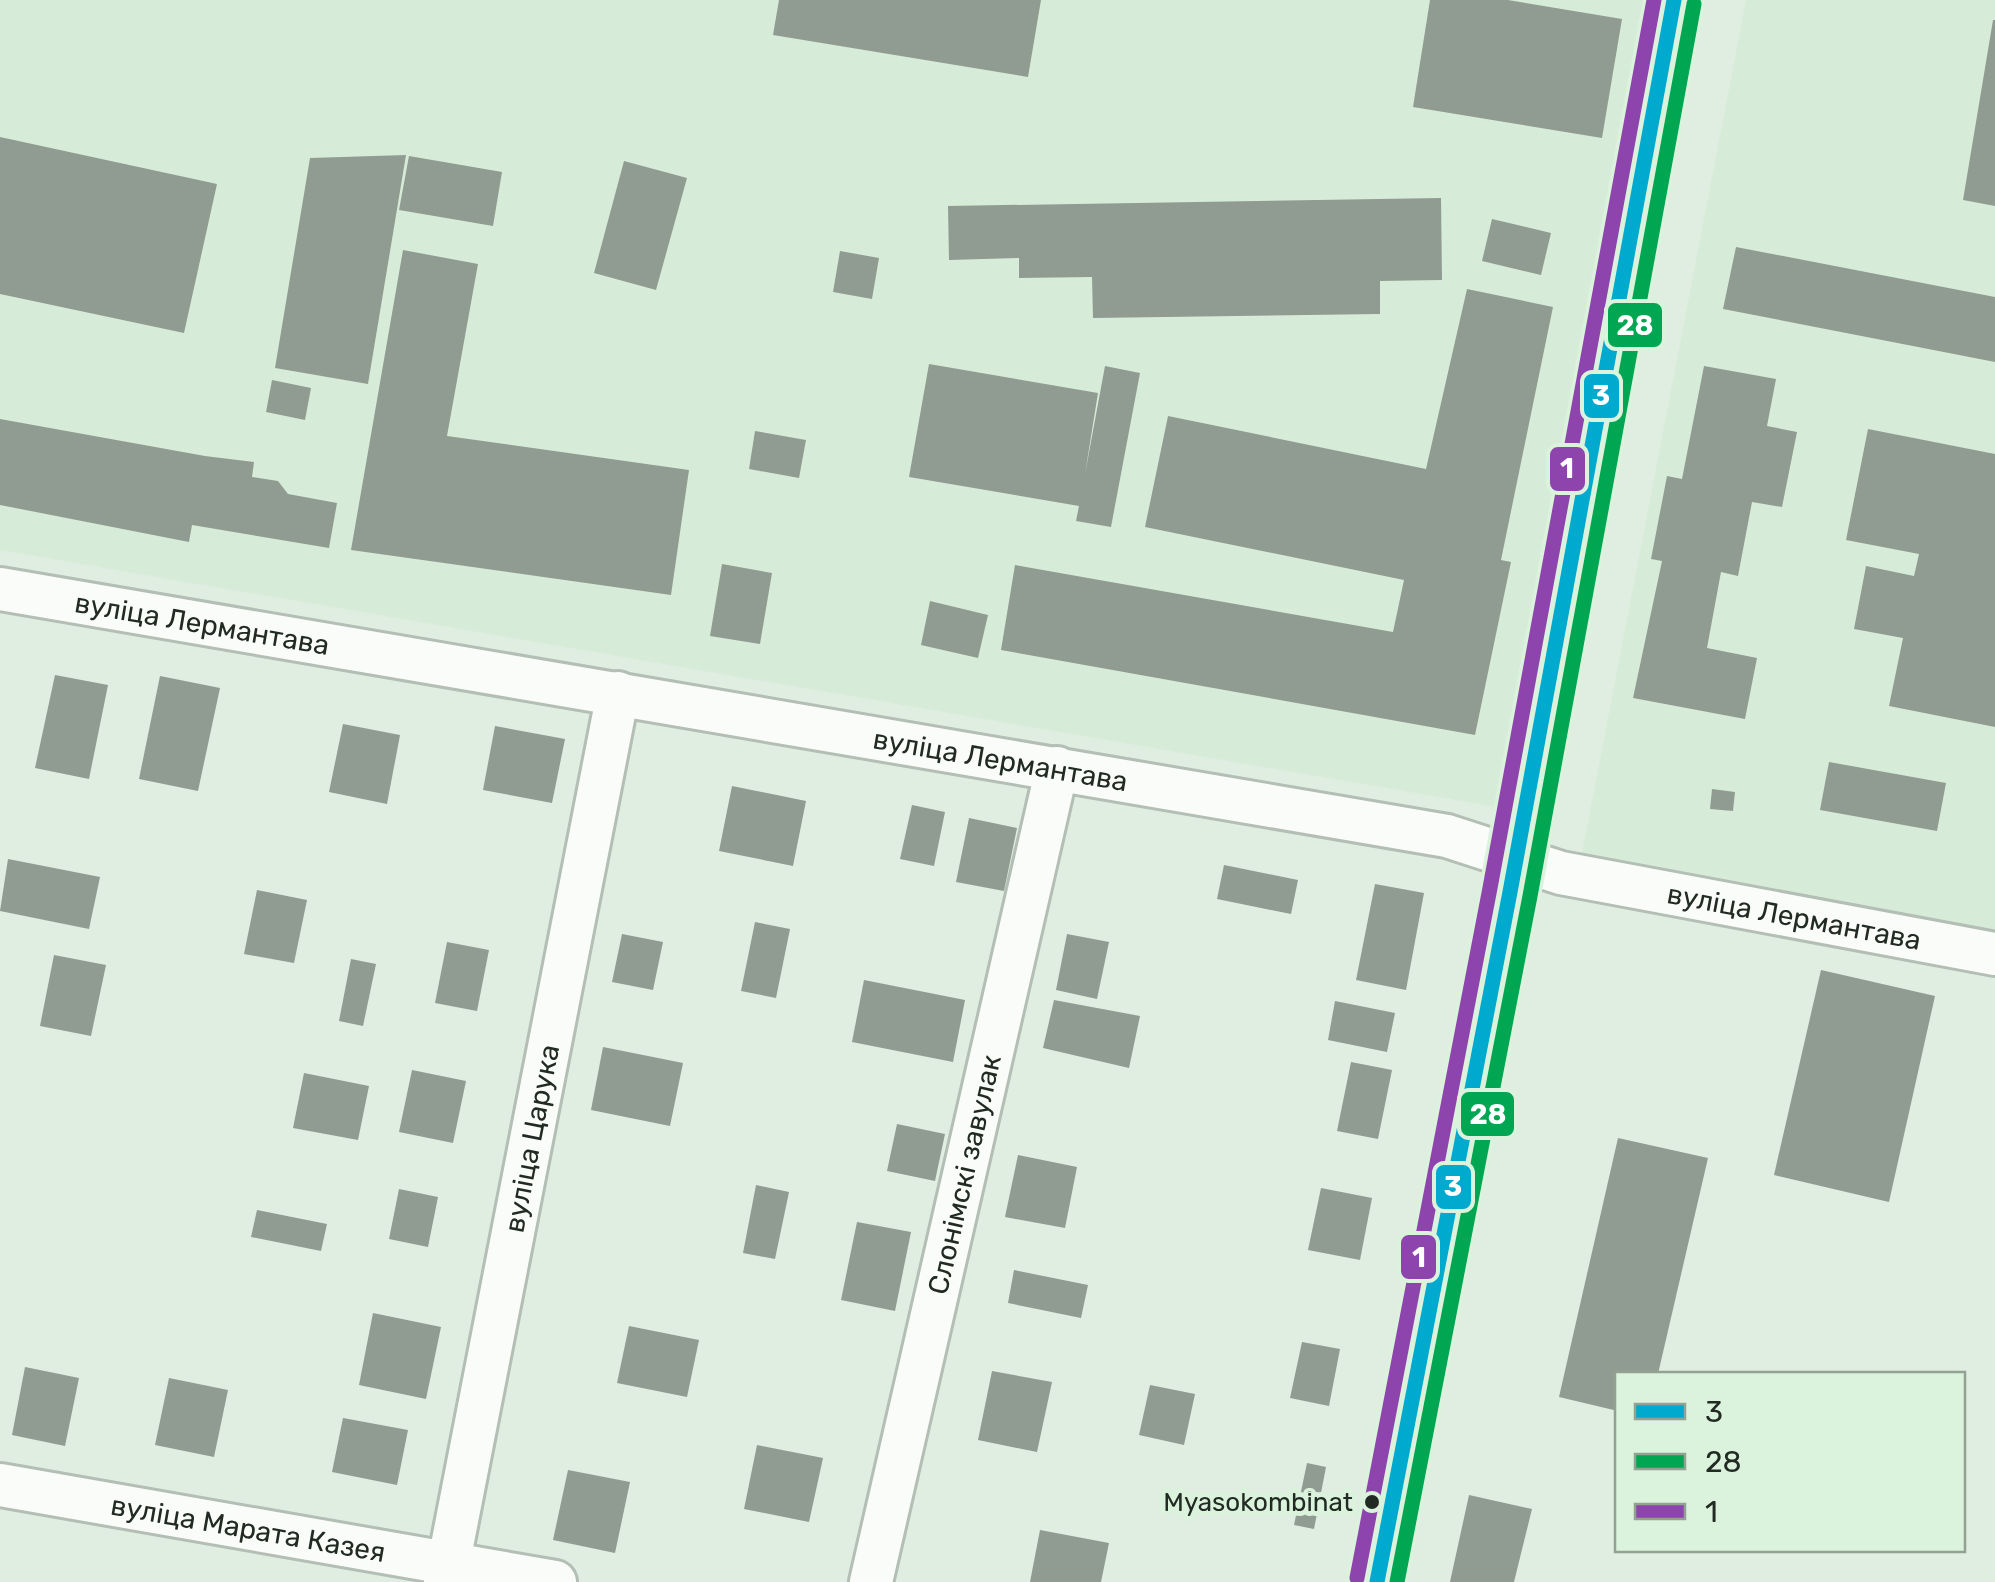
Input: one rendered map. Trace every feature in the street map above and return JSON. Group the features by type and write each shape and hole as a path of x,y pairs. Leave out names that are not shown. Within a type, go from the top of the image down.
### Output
{"main road":[{"path":"1377,1582 1674,0"}],"street":[{"name":"вуліца Лермантава","path":"0,589 1447,836 1561,873 1995,954"},
{"name":"вуліца Царука","path":"447,1572 618,693"},
{"name":"Слонімскі завулак","path":"871,1582 1056,768"},
{"name":"вуліца Марата Казея","path":"0,1485 447,1572 555,1582"}],"shaded area":[{"path":"0,0 1655,0 1508,809 0,550"},
{"path":"1746,0 1995,0 1995,932 1581,858"}],"building":[{"path":"779,0 1041,0 1028,77 773,35"},
{"path":"1430,0 1508,0 1622,19 1602,138 1413,107"},
{"path":"1995,20 1995,206 1963,200"},
{"path":"0,137 217,184 184,333 0,294"},
{"path":"406,155 368,384 275,368 310,158"},
{"path":"409,156 502,172 493,226 399,210"},
{"path":"624,161 687,178 656,290 594,273"},
{"path":"1441,198 1442,280 1380,281 1380,314 1093,318 1092,277 1019,278 1019,258 949,260 948,206"},
{"path":"1492,219 1551,233 1541,275 1482,261"},
{"path":"1736,247 1995,297 1995,362 1723,309"},
{"path":"403,250 478,264 447,436 689,470 671,595 351,550"},
{"path":"840,251 879,258 872,299 833,292"},
{"path":"1467,289 1553,307 1501,560 1511,562 1475,735 1001,650 1015,565 1393,632 1404,580 1145,527 1168,416 1426,469"},
{"path":"929,364 1098,393 1085,474 1105,366 1140,373 1111,527 1076,521 1079,506 909,477"},
{"path":"1704,366 1776,379 1767,426 1797,432 1782,507 1752,502 1738,576 1721,572 1707,648 1757,658 1745,719 1633,698 1662,561 1651,559 1667,476 1682,479"},
{"path":"272,380 311,388 305,420 266,412"},
{"path":"0,419 254,462 252,477 278,481 288,494 337,503 329,548 192,525 189,542 0,505"},
{"path":"1868,429 1995,454 1995,727 1889,706 1903,638 1854,629 1866,566 1914,576 1919,554 1846,540"},
{"path":"755,431 806,440 799,478 749,469"},
{"path":"722,564 772,573 760,644 710,636"},
{"path":"930,601 988,615 978,658 921,645"},
{"path":"55,675 108,685 89,779 35,768"},
{"path":"160,676 220,688 198,791 139,779"},
{"path":"343,724 400,735 387,804 329,792"},
{"path":"495,726 565,739 552,803 483,790"},
{"path":"1829,762 1946,783 1937,831 1820,810"},
{"path":"732,786 806,801 793,866 719,851"},
{"path":"1712,789 1735,792 1733,811 1710,809"},
{"path":"912,805 945,812 934,866 900,859"},
{"path":"969,818 1017,828 1004,891 956,882"},
{"path":"8,859 100,877 89,929 0,911"},
{"path":"1224,865 1298,880 1291,914 1217,899"},
{"path":"1375,884 1424,893 1406,990 1356,980"},
{"path":"257,890 307,900 294,963 244,954"},
{"path":"755,922 790,929 776,998 741,991"},
{"path":"622,934 663,942 653,990 612,982"},
{"path":"1067,934 1109,942 1097,999 1056,990"},
{"path":"447,942 489,950 477,1011 435,1003"},
{"path":"54,955 106,965 91,1036 40,1026"},
{"path":"351,959 376,964 363,1026 339,1021"},
{"path":"1821,970 1935,996 1889,1202 1774,1175"},
{"path":"864,980 965,1000 953,1062 852,1042"},
{"path":"1054,1000 1140,1016 1129,1068 1043,1048"},
{"path":"1335,1001 1395,1013 1387,1052 1328,1040"},
{"path":"603,1047 683,1063 670,1126 591,1110"},
{"path":"1351,1062 1392,1070 1378,1139 1337,1131"},
{"path":"412,1070 466,1081 453,1143 399,1132"},
{"path":"304,1073 369,1086 358,1140 293,1128"},
{"path":"897,1124 945,1134 935,1181 887,1171"},
{"path":"1618,1138 1708,1158 1658,1372 1615,1372 1615,1410 1559,1397"},
{"path":"1018,1155 1077,1167 1065,1228 1005,1217"},
{"path":"756,1185 789,1192 775,1259 743,1253"},
{"path":"1321,1188 1372,1198 1360,1260 1308,1250"},
{"path":"399,1189 438,1197 428,1247 389,1239"},
{"path":"257,1210 327,1224 321,1251 251,1237"},
{"path":"857,1222 911,1232 895,1311 841,1300"},
{"path":"1014,1270 1088,1285 1081,1318 1008,1303"},
{"path":"373,1313 441,1327 426,1399 359,1385"},
{"path":"629,1326 699,1340 687,1397 617,1383"},
{"path":"1302,1342 1340,1349 1329,1406 1290,1398"},
{"path":"25,1367 79,1378 65,1446 12,1435"},
{"path":"992,1371 1052,1382 1037,1452 978,1440"},
{"path":"169,1378 228,1390 214,1457 155,1445"},
{"path":"1150,1385 1195,1394 1184,1445 1139,1435"},
{"path":"343,1418 408,1430 397,1485 332,1472"},
{"path":"757,1445 823,1458 809,1522 744,1509"},
{"path":"1307,1463 1326,1467 1314,1529 1294,1525"},
{"path":"568,1470 630,1482 615,1553 553,1540"},
{"path":"1469,1495 1532,1509 1514,1582 1450,1582"},
{"path":"1040,1530 1109,1543 1101,1582 1030,1582"}],"transit line":[{"name":"1","path":"1357,1578 1490,888 1654,0"},
{"name":"3","path":"1377,1582 1510,892 1674,0"},
{"name":"28","path":"1397,1582 1530,896 1694,4"}],"place":[{"name":"Myasokombinat","path":"1372,1502"}]}
